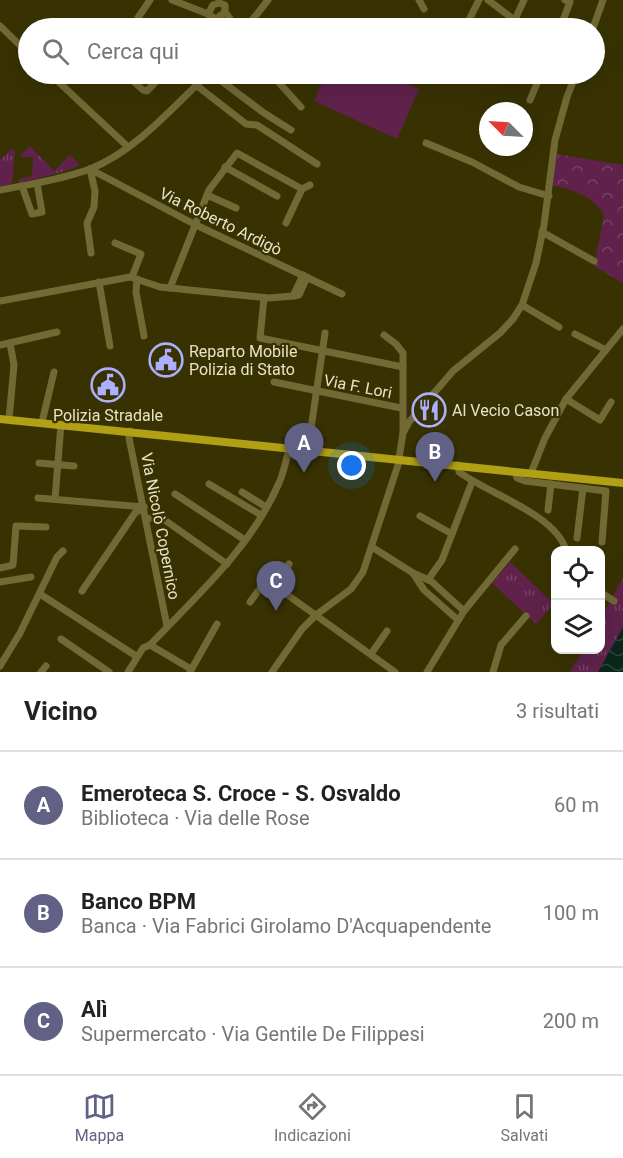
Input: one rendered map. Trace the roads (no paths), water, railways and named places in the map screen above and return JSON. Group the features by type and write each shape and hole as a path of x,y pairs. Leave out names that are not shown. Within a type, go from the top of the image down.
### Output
{"main road":[{"path":"5,419 623,483"}],"street":[{"path":"138,18 150,0"},
{"path":"172,0 212,17"},
{"path":"254,18 268,0"},
{"path":"419,0 424,9"},
{"path":"470,18 479,0"},
{"path":"488,0 512,18"},
{"path":"516,18 524,0"},
{"path":"564,18 570,2 565,0"},
{"path":"597,18 603,0"},
{"path":"212,17 211,7 223,4"},
{"path":"212,17 223,4"},
{"path":"223,4 231,18"},
{"path":"0,26 18,43"},
{"path":"61,84 128,146"},
{"path":"136,84 147,91 154,84"},
{"path":"0,190 90,169 128,146 198,84"},
{"path":"224,84 291,130"},
{"path":"280,84 301,107"},
{"path":"530,100 537,84"},
{"path":"403,433 409,422 445,380 500,333 513,320 522,305 536,263 549,196 555,140 572,84"},
{"path":"196,86 246,124 257,125 317,164"},
{"path":"426,143 472,162 519,187 549,196"},
{"path":"170,288 211,186 237,153 302,189"},
{"path":"225,167 277,196"},
{"path":"90,169 95,191 94,207 87,223 92,253"},
{"name":"Via Roberto Ardigò","path":"90,169 194,224 342,294"},
{"path":"22,186 32,214 42,212 37,183"},
{"path":"286,223 302,189 310,185"},
{"path":"207,195 236,208"},
{"path":"542,232 594,261"},
{"path":"115,243 141,254 134,278 144,336"},
{"path":"0,301 99,282 134,278 153,286 170,288 264,298 293,296 305,276"},
{"path":"99,282 110,346"},
{"path":"264,298 260,338 403,367"},
{"path":"522,305 559,327"},
{"path":"531,473 545,438 566,399 623,329"},
{"path":"0,345 57,332"},
{"path":"308,449 325,333"},
{"path":"272,672 302,629 358,581 372,547 399,459 403,433 401,408 403,353 384,334"},
{"path":"575,334 606,350"},
{"path":"5,419 14,365 10,343"},
{"path":"42,422 54,372"},
{"name":"Via F. Lori","path":"274,382 401,408"},
{"path":"566,399 600,420 611,402"},
{"path":"55,499 62,424"},
{"name":"Via Nicolò Copernico","path":"130,431 129,438 167,626"},
{"path":"128,672 143,648 150,645 226,564 245,540 279,482 290,447"},
{"path":"39,463 74,466"},
{"path":"458,465 459,472 472,482 505,498 549,526 564,546"},
{"path":"515,472 517,478 525,481 606,491 602,542"},
{"path":"428,579 442,560 472,482"},
{"path":"209,484 261,515"},
{"path":"548,510 551,484"},
{"path":"577,538 583,488"},
{"path":"242,492 266,507"},
{"path":"175,494 245,540"},
{"path":"38,498 144,507"},
{"path":"82,591 135,513 144,507"},
{"path":"147,519 159,516 226,564"},
{"path":"420,516 452,534"},
{"path":"0,568 13,565 16,526 46,527"},
{"path":"372,547 413,573 428,579 464,611"},
{"path":"427,672 464,611 515,549"},
{"path":"0,666 20,633 57,557 63,551"},
{"path":"275,586 290,564"},
{"path":"413,573 424,590 458,620"},
{"path":"0,582 31,577"},
{"path":"250,602 267,579 395,672"},
{"path":"40,594 136,656"},
{"path":"605,595 614,601"},
{"path":"494,672 501,645 526,616"},
{"path":"150,645 190,671 217,624"},
{"path":"371,654 387,631"},
{"path":"61,639 109,672"}],"water":[{"path":"623,627 623,672 598,672"}],"place":[{"name":"Reparto Mobile Polizia di Stato","path":"166,360"},
{"name":"Polizia Stradale","path":"108,385"},
{"name":"Al Vecio Cason","path":"429,410"},
{"name":"Emeroteca S. Croce - S. Osvaldo","path":"304,473"},
{"name":"Banco BPM","path":"435,482"},
{"name":"Alì","path":"276,611"}]}
